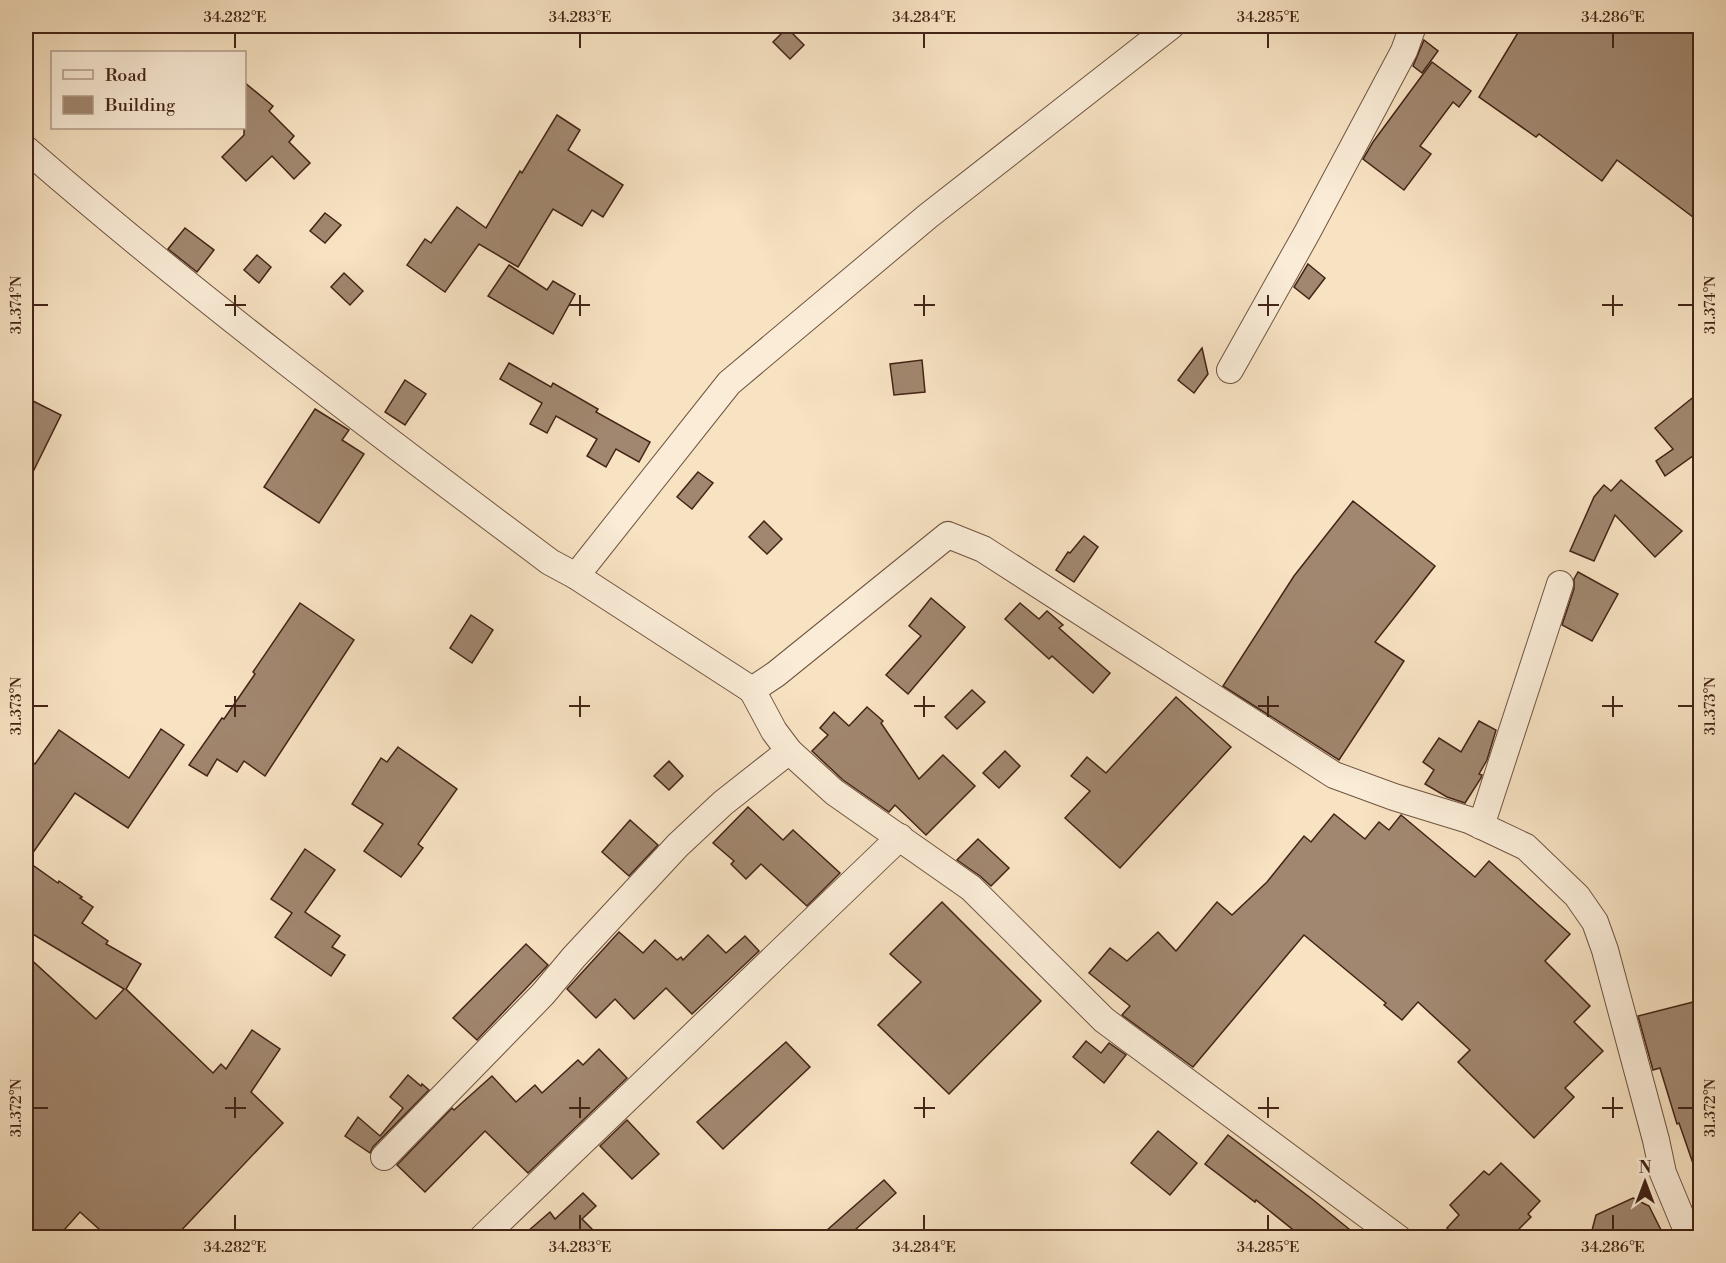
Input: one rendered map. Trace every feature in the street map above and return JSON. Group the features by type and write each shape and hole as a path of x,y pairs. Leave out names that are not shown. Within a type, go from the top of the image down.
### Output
{"street":[{"path":"576,576 729,383 928,216 1171,26"},
{"path":"1230,370 1404,51 1413,26"},
{"path":"26,149 120,231 387,440 550,562 576,576 752,690 774,731 789,751 834,792 971,888 1104,1020 1398,1238"},
{"path":"752,690 776,674 948,535 983,549 1334,775 1481,826 1526,847 1577,896 1595,922 1605,950 1663,1173 1690,1238"},
{"path":"1481,826 1560,584"},
{"path":"384,1157 543,994 574,957 678,845 723,803 789,751"},
{"path":"482,1238 900,837"}],"building":[{"path":"1522,26 1701,26 1701,223 1617,160 1602,181 1539,134 1536,137 1479,97"},
{"path":"787,28 804,45 790,59 773,42"},
{"path":"1424,40 1438,51 1422,73 1413,66"},
{"path":"1432,62 1471,91 1459,107 1453,102 1420,146 1431,154 1404,190 1363,159"},
{"path":"246,84 273,106 269,111 294,136 289,142 310,163 294,179 272,156 246,181 222,157 244,135"},
{"path":"557,115 580,130 568,150 623,185 603,217 592,210 582,226 553,209 518,267 479,244 445,292 407,265 425,239 431,243 457,207 486,228"},
{"path":"325,213 341,225 325,243 310,231"},
{"path":"185,228 214,250 197,272 168,249"},
{"path":"257,255 271,267 259,283 244,270"},
{"path":"1308,264 1325,278 1309,299 1294,287"},
{"path":"509,265 547,290 553,281 575,294 553,334 488,296"},
{"path":"344,273 363,291 350,305 331,287"},
{"path":"1202,348 1208,374 1194,393 1178,380"},
{"path":"922,360 925,392 894,395 890,364"},
{"path":"509,363 551,387 553,383 598,409 596,412 650,442 639,462 616,449 606,467 587,456 597,439 556,416 547,433 530,424 542,403 500,379"},
{"path":"405,380 426,394 405,425 385,412"},
{"path":"1701,391 1701,450 1665,476 1656,461 1673,449 1655,428"},
{"path":"33,401 61,415 26,486 26,415"},
{"path":"315,409 349,430 342,440 364,454 319,523 264,487"},
{"path":"698,472 713,483 692,509 677,497"},
{"path":"1621,480 1682,531 1655,557 1615,515 1594,561 1570,551 1594,497 1604,485 1611,491"},
{"path":"1353,501 1435,566 1375,642 1404,661 1339,760 1223,686 1294,576"},
{"path":"764,521 782,539 767,554 749,537"},
{"path":"1084,536 1098,547 1074,582 1056,570 1068,552 1070,553"},
{"path":"1578,572 1618,594 1592,641 1562,625 1574,589 1574,579"},
{"path":"931,598 965,627 908,694 886,675 921,636 909,626"},
{"path":"300,603 354,640 265,776 244,761 237,772 217,759 207,776 189,765 255,674 253,672"},
{"path":"1020,603 1039,619 1047,611 1063,625 1059,628 1110,673 1093,693 1052,656 1049,659 1005,619"},
{"path":"471,615 493,630 472,663 450,648"},
{"path":"972,690 985,702 957,729 945,717"},
{"path":"1176,697 1231,747 1120,868 1065,818 1090,791 1071,776 1087,757 1106,773"},
{"path":"867,707 883,721 881,723 919,779 943,755 975,786 926,835 895,805 889,812 843,780 812,751 828,735 820,728 834,712 849,726"},
{"path":"1479,721 1496,730 1487,760 1479,774 1482,775 1481,778 1465,803 1447,797 1425,784 1434,770 1423,762 1439,738 1461,752"},
{"path":"161,729 184,745 128,828 75,793 27,861 82,897 80,898 93,907 82,923 108,941 106,944 141,964 126,989 213,1073 221,1064 226,1069 252,1030 280,1049 251,1092 283,1123 174,1238 109,1238 80,1212 57,1238 26,1238 26,955 96,1019 124,989 26,930 26,757 35,764 59,730 129,778"},
{"path":"398,747 457,789 418,844 423,848 401,877 364,851 383,824 352,804 381,758 387,762"},
{"path":"1005,751 1020,766 999,788 983,773"},
{"path":"669,761 683,776 669,790 654,776"},
{"path":"748,807 783,840 793,830 840,873 807,906 761,864 746,879 731,864 734,861 713,843"},
{"path":"1334,814 1365,839 1379,822 1389,830 1401,815 1475,877 1489,861 1570,934 1545,961 1590,1006 1574,1022 1603,1051 1565,1088 1574,1097 1534,1138 1458,1062 1470,1050 1418,1002 1402,1020 1384,1005 1386,1003 1304,935 1193,1067 1122,1015 1130,1006 1089,973 1110,948 1127,961 1158,932 1176,951 1217,902 1232,915 1267,882 1304,836 1311,842"},
{"path":"630,820 658,845 629,876 602,852"},
{"path":"978,839 1009,868 991,886 957,860"},
{"path":"305,849 335,870 305,912 340,936 332,947 345,955 331,976 275,937 292,913 271,899"},
{"path":"942,902 1041,1001 949,1094 878,1025 921,982 890,954"},
{"path":"619,932 643,953 655,940 677,960 681,957 683,960 708,935 726,953 745,936 759,951 692,1014 666,988 634,1019 615,999 596,1018 567,989"},
{"path":"526,944 548,965 477,1040 453,1018"},
{"path":"1701,1000 1701,1175 1697,1175 1679,1123 1677,1124 1660,1068 1653,1070 1638,1016"},
{"path":"1086,1041 1101,1053 1109,1043 1126,1055 1104,1083 1073,1057"},
{"path":"786,1042 810,1067 723,1149 697,1122"},
{"path":"599,1049 627,1078 528,1173 485,1131 425,1192 397,1165 452,1108 454,1110 492,1076 516,1102 535,1085 542,1093 578,1060 583,1065"},
{"path":"408,1075 429,1090 373,1147 370,1153 345,1136 358,1117 380,1136 403,1108 390,1097"},
{"path":"627,1120 659,1154 632,1179 600,1146"},
{"path":"1158,1131 1197,1163 1170,1195 1131,1163"},
{"path":"1228,1135 1360,1238 1286,1238 1292,1229 1205,1164"},
{"path":"1501,1163 1540,1201 1528,1214 1531,1217 1510,1238 1457,1238 1447,1228 1459,1215 1450,1205 1484,1171 1489,1175"},
{"path":"884,1180 896,1193 846,1238 818,1238"},
{"path":"583,1193 596,1206 582,1219 601,1238 520,1238 550,1212 555,1219"},
{"path":"1633,1198 1649,1206 1665,1238 1590,1238 1596,1215"}]}
